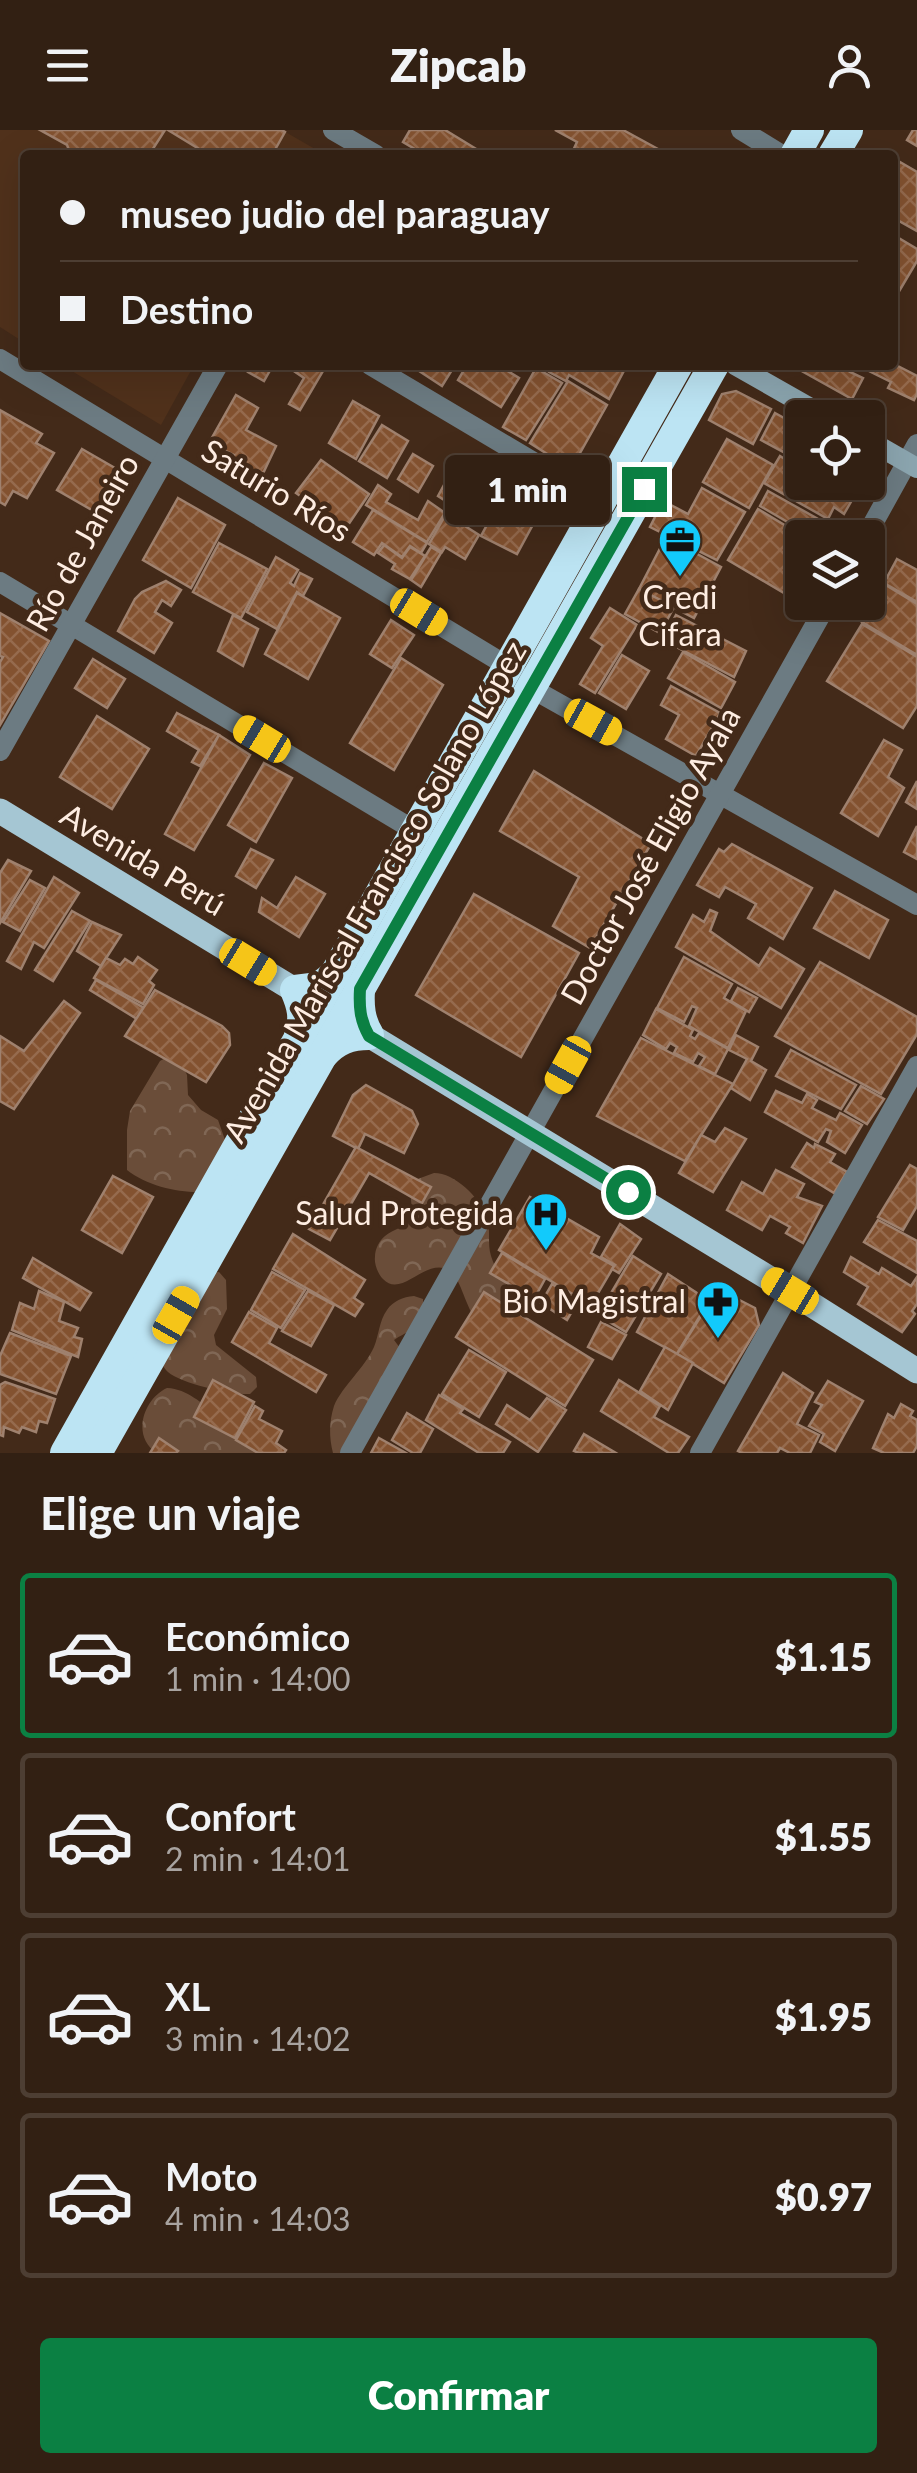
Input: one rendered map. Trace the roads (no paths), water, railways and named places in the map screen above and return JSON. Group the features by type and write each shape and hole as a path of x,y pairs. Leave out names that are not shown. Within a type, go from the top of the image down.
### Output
{"highway":[{"name":"Avenida Mariscal Francisco Solano López","path":"97,1453 213,1249 329,1011 468,765 482,714 520,677 601,502 675,370"},
{"name":"Avenida Mariscal Francisco Solano López","path":"428,838 520,677 711,370"},
{"path":"520,677 628,483 650,416"},
{"path":"213,1249 225,1212 324,1020 329,1011 340,1007 342,991 428,838"},
{"path":"329,1011 360,1012 347,983"},
{"path":"310,1047 330,1046 346,1038 329,1011"},
{"name":"Avenida Mariscal Francisco Solano López","path":"65,1453 310,1047"}],"main road":[{"name":"Avenida Perú","path":"0,811 917,1371"}],"street":[{"path":"741,130 774,150"},
{"path":"341,138 366,150"},
{"name":"Saturio Ríos","path":"0,359 520,677 917,905"},
{"name":"Río de Janeiro","path":"0,751 215,370"},
{"path":"378,370 601,502"},
{"path":"743,370 796,400"},
{"path":"875,520 914,458 885,447"},
{"path":"0,582 428,838"},
{"name":"Doctor José Eligio Ayala","path":"350,1453 818,620"},
{"path":"700,1453 917,1066"}],"place":[{"name":"Credi Cifara","path":"680,578"},
{"name":"Salud Protegida","path":"546,1252"},
{"name":"Bio Magistral","path":"718,1340"}]}
